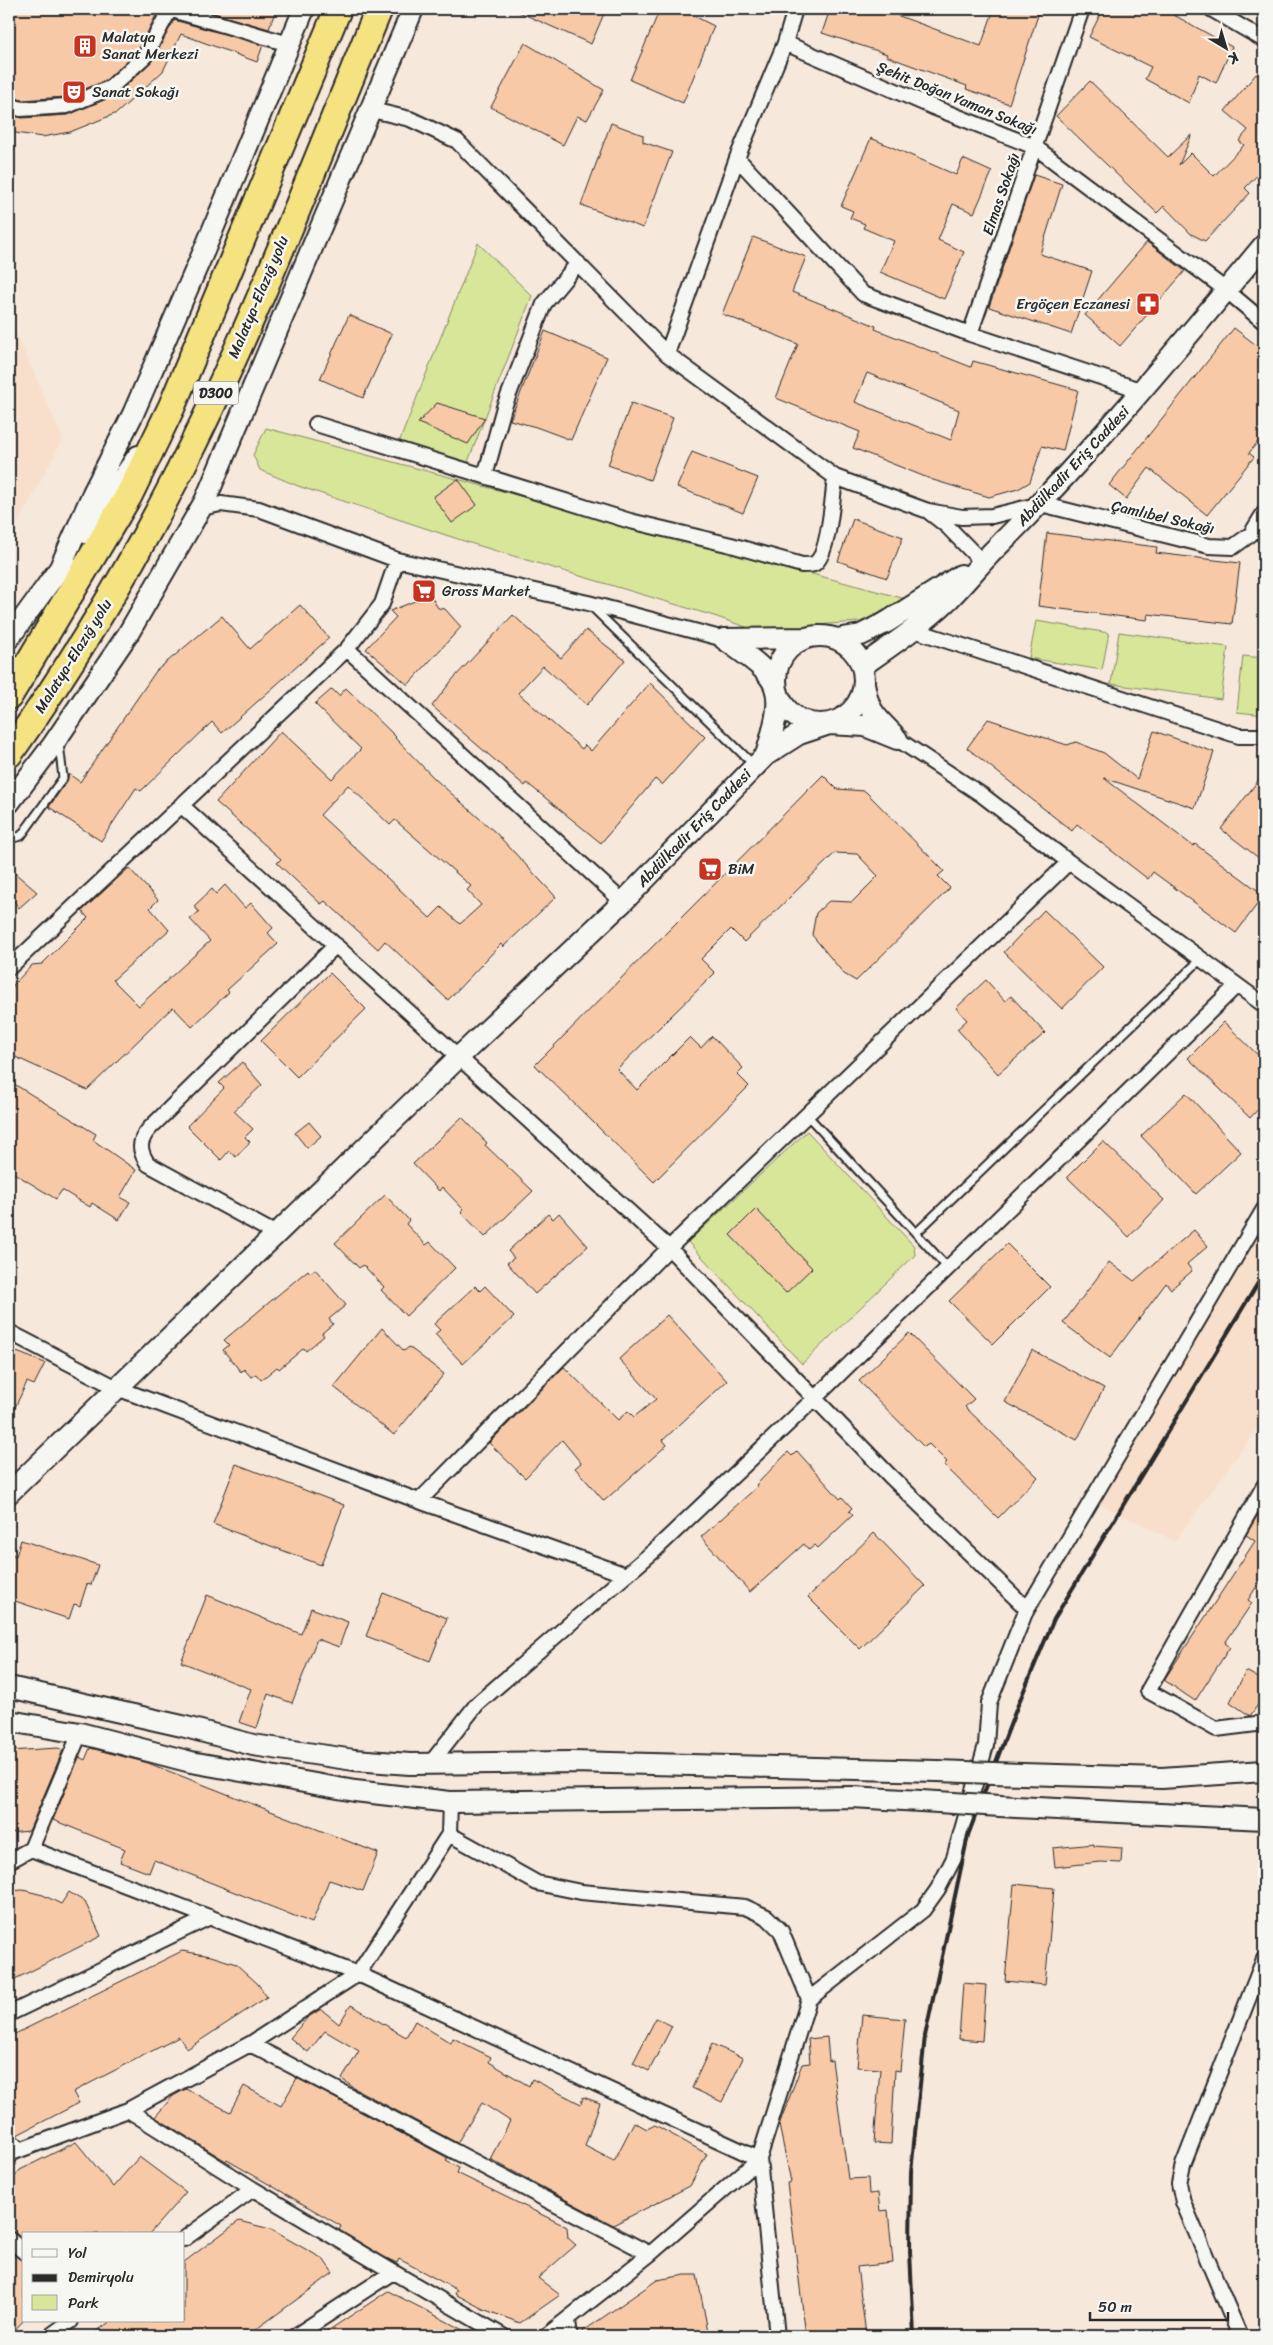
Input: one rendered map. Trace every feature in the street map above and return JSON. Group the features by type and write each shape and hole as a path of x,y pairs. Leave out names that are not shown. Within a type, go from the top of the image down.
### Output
{"highway":[{"name":"D300","path":"9,696 129,495 172,406 338,9"},
{"name":"Malatya-Elazığ yolu","path":"9,754 44,705 120,581 174,481 250,319 379,9"}],"main road":[{"path":"58,572 93,493 133,414 206,246 304,9"},
{"path":"9,803 59,736 128,634 201,508 372,110 413,9"},
{"name":"Abdülkadir Eriş Caddesi","path":"863,673 948,599 1040,504 1143,391 1264,245"},
{"path":"9,638 58,572 172,406"},
{"path":"836,639 861,635 888,622 982,562"},
{"path":"724,639 806,638 821,636 836,639 848,645 863,673 867,704 877,718 897,739"},
{"path":"760,760 778,708 775,684 777,669 783,656 793,645 806,638"},
{"path":"724,639 761,666 775,684 779,698 788,711 800,720 814,724 865,726 897,739"},
{"path":"829,724 842,718 854,708 861,695 863,673"},
{"name":"Abdülkadir Eriş Caddesi","path":"9,1492 460,1056 624,902 760,760 799,734 829,724"},
{"path":"9,1687 182,1726 253,1745 354,1760 430,1764 572,1762 1162,1778 1264,1771"},
{"path":"9,1721 80,1733 191,1762 355,1791 450,1802 852,1797 1264,1819"}],"street":[{"path":"9,105 20,109 67,106 110,88 145,56 169,9 289,44"},
{"path":"667,354 737,158 785,43 795,9"},
{"name":"Elmas Sokağı","path":"970,334 1082,9"},
{"path":"1211,9 1263,38"},
{"name":"Şehit Doğan Yaman Sokağı","path":"785,43 933,107 1035,147 1226,290 1264,322"},
{"path":"372,110 410,120 457,141 667,354 835,477 928,511 962,516 992,516 1040,504"},
{"path":"737,158 863,294 970,334 1143,391"},
{"path":"484,476 504,407 544,304 578,263"},
{"path":"316,424 630,521 802,565 814,564 821,557 826,539 835,477"},
{"path":"201,508 221,504 259,509 397,560 588,603 724,639"},
{"name":"Çamlıbel Sokağı","path":"1040,504 1209,546 1233,547 1251,534 1264,513"},
{"path":"928,511 982,562"},
{"path":"9,968 346,649 382,604 397,560"},
{"path":"914,630 1239,736 1264,736"},
{"path":"346,649 624,902"},
{"path":"897,739 982,795 1069,862 1264,1004"},
{"path":"181,805 460,1056 669,1248 890,1476 1027,1609"},
{"path":"418,1501 669,1248 1069,862"},
{"path":"276,1234 148,1164 142,1156 139,1145 149,1129 336,944"},
{"path":"430,1764 477,1704 626,1575 814,1399 1237,985"},
{"path":"777,2336 759,2159 809,1999 923,1910 938,1889 954,1858 986,1745 988,1703 1027,1609 1264,1209"},
{"path":"9,1332 117,1388 418,1501 626,1575"},
{"path":"1264,1486 1148,1691 1216,1729 1264,1723"},
{"path":"9,1861 31,1849 80,1733"},
{"path":"9,2138 14,2152 128,2110 250,2044 358,1974 449,1834 450,1802"},
{"path":"449,1834 536,1883 581,1892 745,1907 767,1917 781,1931 809,1999"},
{"path":"31,1849 358,1974 759,2159"},
{"path":"9,2014 210,1918"},
{"path":"1240,2336 1183,2202 1179,2183 1183,2165 1264,1959"},
{"path":"250,2044 650,2254"},
{"path":"128,2110 253,2189 503,2336"},
{"path":"546,2336 568,2321 650,2254 759,2159"},
{"path":"185,2239 253,2189"},
{"path":"9,2239 22,2250"},
{"path":"295,2336 393,2272"},
{"path":"568,2321 570,2336"},
{"path":"50,2336 70,2322"}],"lane":[{"path":"588,603 760,760"},
{"path":"9,839 21,836 63,778 59,736"},
{"path":"916,1233 1201,959"},
{"path":"806,1114 948,1268"}],"shaded area":[{"path":"9,316 63,439 9,540"},
{"path":"1264,1222 1264,1420 1175,1541 1093,1501"}],"green space":[{"path":"478,243 532,296 466,467 398,445"},
{"path":"266,428 906,599 860,622 828,624 766,634 714,616 470,543 298,486 260,470 253,455"},
{"path":"1036,621 1109,633 1102,670 1029,658"},
{"path":"1119,632 1228,647 1221,699 1111,684"},
{"path":"1243,656 1264,658 1264,715 1237,712"},
{"path":"807,1131 914,1246 915,1255 802,1364 688,1242"}],"building":[{"path":"9,9 159,9 138,51 105,81 65,97 22,100 9,96"},
{"path":"199,9 276,9 269,29"},
{"path":"512,9 606,9 591,44"},
{"path":"660,9 680,9 714,26 683,103 630,80"},
{"path":"830,9 880,9 981,46 994,9 1040,9 1009,104 966,89 967,86 886,56 887,54 822,33"},
{"path":"1103,9 1163,9 1232,47 1216,83 1199,74 1189,103 1145,79 1151,67 1089,37"},
{"path":"174,20 263,45 257,62 181,34 163,71 117,113 70,132 42,137 9,132 9,114 22,118 68,115 116,95 151,62"},
{"path":"525,43 604,90 587,120 577,116 563,145 491,107"},
{"path":"1256,74 1264,81 1264,168 1245,188 1250,193 1205,241 1191,234 1164,206 1157,213 1056,116 1090,81 1168,157 1192,134 1179,165 1191,153 1214,176 1244,145 1239,141 1248,130 1225,111"},
{"path":"611,123 643,135 643,142 672,152 643,228 581,205"},
{"path":"871,138 956,175 963,159 992,172 974,213 953,204 938,240 964,252 944,299 880,272 894,241 863,228 865,224 850,218 853,211 841,206"},
{"path":"1034,175 1062,184 1040,254 1092,271 1071,334 989,307"},
{"path":"753,237 806,257 792,292 876,326 875,329 971,367 973,361 1078,390 1063,451 1042,446 1030,482 1018,489 989,497 933,480 853,448 860,432 776,398 798,344 722,314","holes":["867,373 959,410 951,440 855,402"]},
{"path":"1147,242 1185,271 1120,346 1085,315"},
{"path":"349,315 392,334 363,398 320,379"},
{"path":"1234,328 1264,351 1264,434 1249,453 1254,457 1207,515 1149,468 1126,499 1109,485"},
{"path":"545,331 607,357 571,440 510,420"},
{"path":"437,403 485,418 468,444 418,423"},
{"path":"631,403 673,418 650,480 608,465"},
{"path":"692,452 758,478 743,513 677,487"},
{"path":"458,479 477,505 452,523 433,497"},
{"path":"853,519 903,537 887,578 838,561"},
{"path":"1047,533 1157,547 1156,553 1240,563 1232,624 1148,614 1147,620 1038,606"},
{"path":"430,595 438,608 445,609 461,627 408,685 366,649 396,617 390,611"},
{"path":"300,605 329,638 222,733 212,722 141,791 136,788 101,841 49,807 67,781 69,774 80,782 156,671 222,616 250,649"},
{"path":"513,615 561,658 586,630 625,660 587,705 543,666 518,693 582,749 585,745 591,751 650,683 705,737 662,785 655,779 601,843 527,783 525,786 432,706 453,679"},
{"path":"346,688 435,779 496,833 556,897 503,947 501,944 448,1000 385,941 378,949 325,901 321,904 277,863 281,859 216,802 281,731 332,779 361,749 315,704 332,689 339,696","holes":["348,785 390,825 395,820 471,886 467,890 481,905 460,924 441,907 430,918 320,815"]},
{"path":"988,719 1067,745 1076,742 1104,753 1137,779 1154,731 1214,752 1195,808 1104,778 1193,846 1195,844 1264,895 1236,933 1153,872 1148,879 1077,824 1072,831 967,748"},
{"path":"1264,773 1264,862 1221,829"},
{"path":"823,775 837,789 865,791 944,871 938,876 950,888 856,981 844,974 812,935 816,913 829,901 852,902 878,876 857,854 835,853 744,942 731,929 701,959 715,973 617,1069 637,1090 690,1037 701,1048 712,1036 743,1068 737,1074 749,1086 654,1182 535,1065"},
{"path":"9,868 37,892 19,908 9,895"},
{"path":"129,868 158,900 150,908 169,930 113,980 139,1006 210,941 190,919 199,912 194,906 212,889 216,894 225,885 245,908 251,903 273,928 268,933 278,944 227,990 229,992 192,1027 173,1007 87,1090 9,1054 9,994 14,984 32,965 42,964 88,918 82,911"},
{"path":"1044,910 1103,967 1062,1009 1004,952"},
{"path":"330,973 366,1009 297,1077 261,1041"},
{"path":"986,980 1005,1001 1011,996 1045,1033 998,1074 957,1029 967,1020 956,1008"},
{"path":"1224,1022 1264,1061 1264,1103 1250,1118 1188,1058"},
{"path":"242,1062 262,1085 234,1111 253,1129 245,1137 250,1142 236,1157 229,1151 221,1160 187,1126 224,1088 219,1083"},
{"path":"9,1081 96,1134 93,1140 136,1170 120,1197 130,1202 119,1220 92,1203 90,1207 62,1190 56,1199 9,1170"},
{"path":"1186,1093 1241,1152 1196,1194 1141,1136"},
{"path":"462,1117 487,1143 485,1145 533,1191 485,1237 461,1212 463,1209 442,1187 439,1191 413,1164"},
{"path":"309,1122 321,1136 307,1148 295,1133"},
{"path":"1103,1141 1164,1200 1129,1237 1067,1177"},
{"path":"385,1195 409,1220 406,1224 426,1245 430,1242 455,1268 406,1316 381,1290 384,1287 363,1265 359,1268 335,1243"},
{"path":"756,1209 812,1268 786,1293 730,1235"},
{"path":"559,1213 588,1246 535,1294 507,1263 514,1258 508,1251 548,1214 553,1219"},
{"path":"1194,1230 1208,1246 1187,1264 1192,1271 1171,1289 1166,1283 1110,1358 1063,1323 1109,1262 1134,1281"},
{"path":"1007,1244 1050,1287 993,1344 949,1301"},
{"path":"315,1269 346,1305 329,1319 333,1324 322,1333 324,1336 306,1351 304,1348 279,1369 277,1367 261,1380 256,1374 251,1377 244,1369 241,1372 223,1350 229,1345 224,1340 308,1270 310,1273"},
{"path":"475,1286 480,1291 485,1286 514,1317 463,1364 435,1334 440,1330 434,1324"},
{"path":"667,1315 727,1381 663,1440 667,1445 604,1501 575,1468 581,1463 562,1440 525,1478 489,1443 564,1367 618,1420 628,1411 634,1417 656,1399 619,1359"},
{"path":"382,1328 404,1351 409,1347 444,1374 394,1435 334,1387"},
{"path":"909,1333 974,1399 965,1407 1038,1477 998,1518 944,1465 947,1462 929,1444 924,1447 859,1381"},
{"path":"9,1349 45,1363 34,1385 27,1382 9,1420"},
{"path":"1032,1350 1104,1388 1077,1440 1005,1402"},
{"path":"797,1451 840,1499 842,1497 852,1508 849,1511 853,1515 818,1548 815,1545 809,1550 804,1544 750,1592 701,1537 757,1487 756,1485 788,1452 792,1456"},
{"path":"236,1464 344,1505 321,1565 213,1524"},
{"path":"1264,1504 1264,1575 1248,1600 1252,1603 1225,1643 1230,1647 1195,1701 1164,1680 1255,1541 1246,1535"},
{"path":"874,1533 925,1586 860,1649 808,1597"},
{"path":"21,1540 98,1565 91,1585 87,1584 80,1606 74,1604 69,1619 9,1599 9,1553 16,1556"},
{"path":"383,1593 447,1618 430,1661 366,1636"},
{"path":"207,1595 301,1634 311,1608 348,1622 339,1647 317,1639 292,1703 268,1694 257,1728 239,1722 251,1689 181,1662"},
{"path":"1246,1671 1264,1681 1264,1696 1250,1716 1230,1702"},
{"path":"58,1748 63,1750 29,1831 9,1833 9,1751"},
{"path":"90,1748 148,1763 378,1853 363,1891 329,1880 312,1923 154,1860 149,1873 120,1862 125,1849 53,1820 79,1757 85,1760"},
{"path":"1094,1844 1094,1846 1122,1848 1121,1863 1100,1862 1055,1867 1053,1848"},
{"path":"1014,1884 1054,1888 1045,1985 1005,1981"},
{"path":"23,1890 43,1895 61,1904 69,1892 85,1902 101,1936 9,1982 9,1891"},
{"path":"182,1951 211,1956 236,1964 258,1984 267,1997 187,2049 179,2037 73,2092 79,2103 17,2135 9,2130 9,2037"},
{"path":"963,1983 986,1985 982,2041 959,2039"},
{"path":"351,2005 406,2037 415,2021 451,2043 453,2038 491,2057 489,2062 529,2086 532,2079 581,2104 583,2097 600,2103 585,2146 614,2161 634,2122 647,2129 655,2125 707,2154 690,2186 613,2225 490,2159 510,2121 482,2103 457,2143 354,2088 342,2079 359,2051 325,2031 308,2052 290,2038 307,2018 321,2009 339,2024"},
{"path":"862,2015 905,2019 900,2071 895,2070 891,2144 874,2143 880,2069 857,2067"},
{"path":"656,2018 672,2026 649,2071 633,2063"},
{"path":"827,2037 829,2061 832,2060 848,2179 868,2178 869,2194 878,2193 880,2211 888,2210 893,2263 857,2267 866,2334 806,2336 787,2183 791,2182 779,2125 802,2064 810,2063 808,2039"},
{"path":"712,2044 743,2058 722,2102 692,2088"},
{"path":"297,2078 448,2158 446,2161 459,2168 457,2173 567,2227 568,2238 576,2245 538,2278 560,2295 520,2323 483,2309 455,2294 457,2290 399,2259 397,2263 384,2257 339,2230 341,2226 226,2161 155,2117 173,2096 186,2089 230,2112 244,2086 281,2106"},
{"path":"76,2142 113,2187 139,2157 186,2192 151,2232 22,2232 22,2238 9,2230 9,2184 20,2170"},
{"path":"239,2221 270,2229 323,2259 333,2273 247,2336 90,2336 110,2322 185,2322 185,2261"},
{"path":"9,2250 22,2260 22,2322 9,2336"},
{"path":"697,2275 709,2336 579,2336 579,2334 657,2280"},
{"path":"388,2291 427,2311 474,2336 320,2336"}],"railway":[{"path":"914,2336 910,2251 911,2172 925,2036 968,1835 1017,1707 1054,1619 1264,1273"}],"place":[{"name":"Malatya Sanat Merkezi","path":"85,46"},
{"name":"Sanat Sokağı","path":"74,92"},
{"name":"Ergöçen Eczanesi","path":"1148,304"},
{"name":"Gross Market","path":"424,591"},
{"name":"BiM","path":"710,869"}]}
